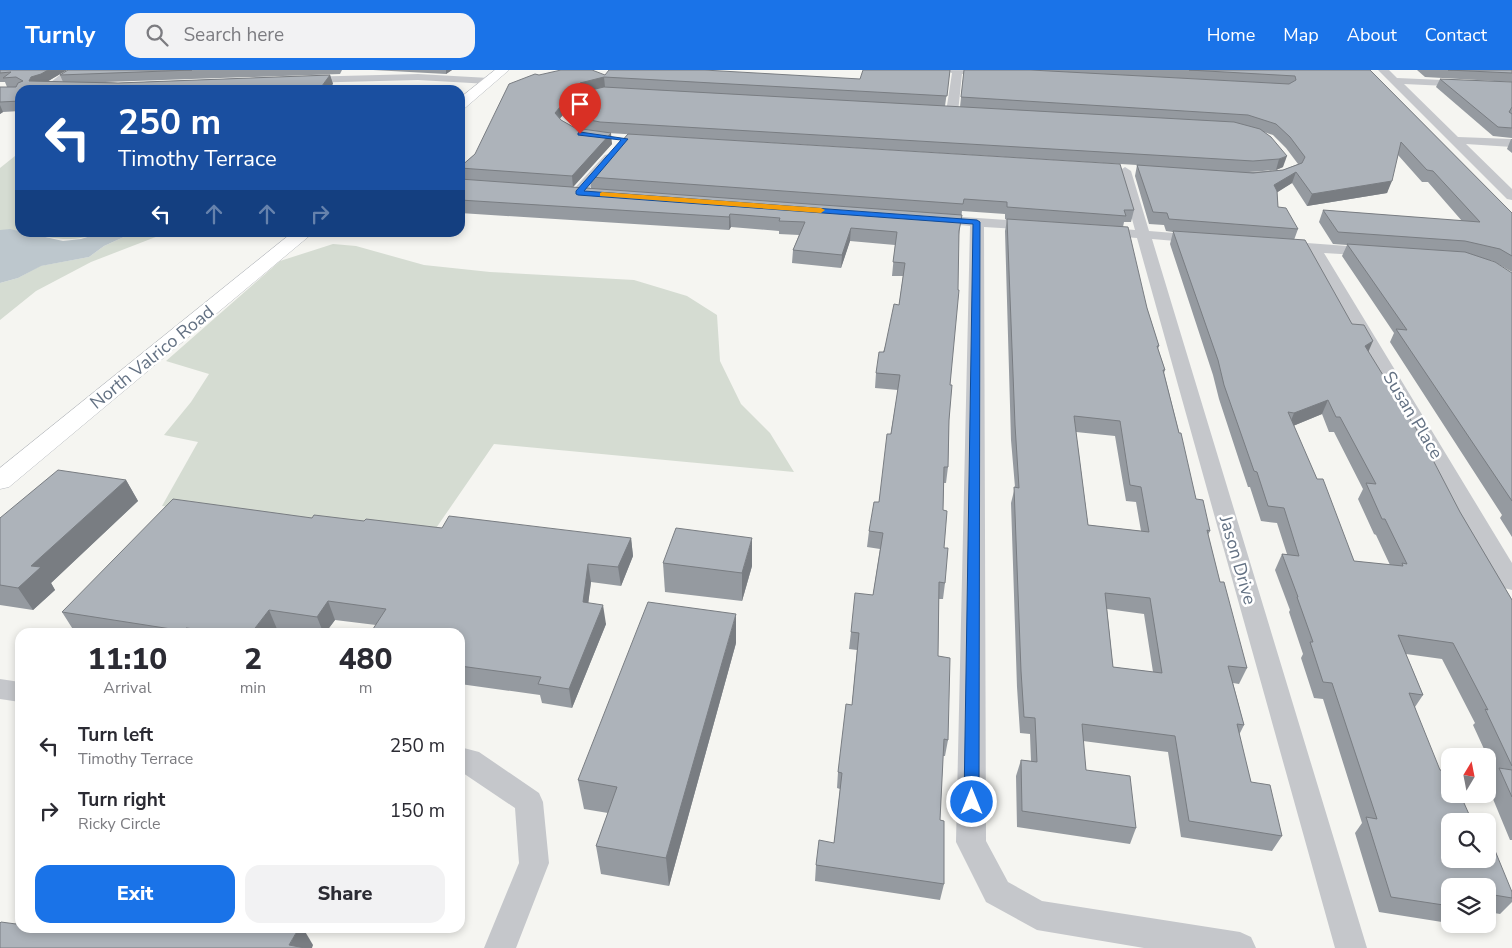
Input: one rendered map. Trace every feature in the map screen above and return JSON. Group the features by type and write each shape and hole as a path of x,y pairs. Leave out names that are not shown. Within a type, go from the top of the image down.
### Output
{"street":[{"path":"53,85 65,76 80,70"},
{"path":"465,101 503,70"},
{"path":"948,70 1007,73"},
{"path":"952,112 957,70"},
{"path":"1384,70 1512,196"},
{"path":"287,81 386,74 489,81"},
{"path":"373,85 386,74"},
{"path":"1394,81 1512,86"},
{"path":"1454,140 1512,143"},
{"path":"598,194 573,192 619,145"},
{"name":"Jason Drive","path":"1125,171 1351,948"},
{"path":"917,217 1045,227"},
{"path":"977,222 971,842 997,892 1037,916 1187,943 1240,948"},
{"path":"1084,230 1209,240"},
{"name":"North Valrico Road","path":"0,481 298,237"},
{"path":"1266,244 1391,253"},
{"name":"Susan Place","path":"1313,247 1512,582"},
{"path":"0,688 15,691"},
{"path":"465,760 469,760 529,802 534,863 500,948"}],"shaded area":[{"path":"15,156 15,231 0,230 0,168"},
{"path":"0,230 15,230 15,237 45,237 63,241 87,237 124,237 104,246 89,257 41,266 18,278 0,283"},
{"path":"48,237 86,237 74,239"},
{"path":"124,237 156,237 91,262 36,291 0,320 0,283 18,278 40,266 89,257 104,246"},
{"path":"333,244 356,246 424,265 490,272 634,280 687,296 717,315 720,361 741,404 770,433 794,472 494,444 432,534 162,506 198,442 164,435 191,402 209,374 166,361 280,261"}],"building":[{"path":"0,70 48,70 31,77 29,81 118,83 330,75 323,85 17,85 23,81 16,77 3,78 11,72 0,73"},
{"path":"68,70 192,70 60,75"},
{"path":"561,70 592,70 605,75 609,70 704,70 860,79 863,70 950,70 947,96 604,77 580,83 555,113 561,120 575,128 611,133 572,176 465,168 465,163 475,154 509,84 535,74 539,75"},
{"path":"964,70 1031,70 1289,84 1296,80 1295,76 1189,70 1370,70 1512,213 1512,256 1500,249 1465,241 1338,232 1323,210 1480,222 1433,171 1427,170 1401,142 1392,181 1312,194 1296,172 1274,185 1277,191 1278,207 1286,208 1298,229 1169,219 1167,213 1153,212 1137,165 1253,173 1283,170 1302,163 1305,157 1290,137 1276,124 1248,115 961,97"},
{"path":"1448,70 1512,70 1512,73"},
{"path":"1440,79 1512,82 1512,107 1509,112 1512,114 1512,128 1498,127"},
{"path":"0,87 15,87 15,101 0,102"},
{"path":"604,87 1234,122 1260,129 1271,137 1287,156 1279,159 1253,161 600,122 580,118 572,112 591,90"},
{"path":"628,134 1120,164 1134,210 1124,210 1126,216 1007,207 1007,202 964,199 963,204 590,177"},
{"path":"465,179 962,215 959,231 959,290 950,385 952,385 948,467 944,467 943,510 947,511 944,548 948,548 945,583 939,582 938,656 950,658 948,740 944,739 940,820 944,821 944,884 816,865 819,840 834,843 842,773 838,772 846,704 852,705 859,633 851,632 855,593 873,595 883,533 869,531 874,502 879,502 887,434 891,434 900,375 876,373 879,352 884,352 894,304 899,305 905,263 893,262 897,232 851,228 842,255 793,250 805,222 779,221 780,218 730,214 729,217 465,200"},
{"path":"1007,219 1128,227 1196,499 1203,500 1210,531 1207,530 1220,582 1224,582 1247,668 1228,666 1244,725 1237,724 1251,782 1270,785 1282,836 1189,821 1175,736 1082,724 1086,770 1130,776 1136,828 1022,811 1021,760 1037,762 1035,718 1024,717 1014,487 1019,488","holes":["1074,416 1120,421 1130,485 1141,487 1149,532 1088,525","1105,593 1150,598 1162,673 1113,667"]},
{"path":"1173,231 1305,240 1352,324 1364,325 1373,341 1365,346 1420,435 1460,512 1512,600 1512,766 1485,709 1488,710 1453,643 1398,635 1423,695 1409,693 1441,770 1441,803 1464,803 1468,813 1441,813 1441,868 1496,868 1496,853 1512,892 1512,898 1496,895 1496,878 1441,878 1441,905 1391,897 1366,817 1377,819 1332,683 1323,682 1310,642 1313,642 1282,554 1299,556 1284,508 1268,506 1224,385 1218,360","holes":["1328,400 1336,417 1340,417 1376,484 1366,483 1382,519 1385,519 1407,564 1402,563 1403,566 1354,561 1323,479 1317,479 1288,412 1294,413"]},
{"path":"1347,244 1465,252 1495,262 1512,273 1512,501 1396,329 1407,330"},
{"path":"58,470 126,480 31,566 41,567 18,588 0,585 0,518"},
{"path":"173,499 312,518 314,515 364,521 366,519 442,528 449,516 631,538 618,567 588,564 583,602 603,605 569,689 538,684 541,677 465,667 465,628 374,628 386,609 328,601 317,617 269,610 255,628 165,628 62,612"},
{"path":"676,528 752,538 742,573 663,563"},
{"path":"648,602 736,614 666,858 596,846 617,787 578,780"},
{"path":"1499,768 1512,770 1512,797"},
{"path":"1,922 15,924 15,933 296,933 289,945 305,948 0,948"}],"slow traffic":[{"path":"602,194 821,210"}],"route":[{"path":"580,134 625,139 578,193 977,222 972,802"}]}
